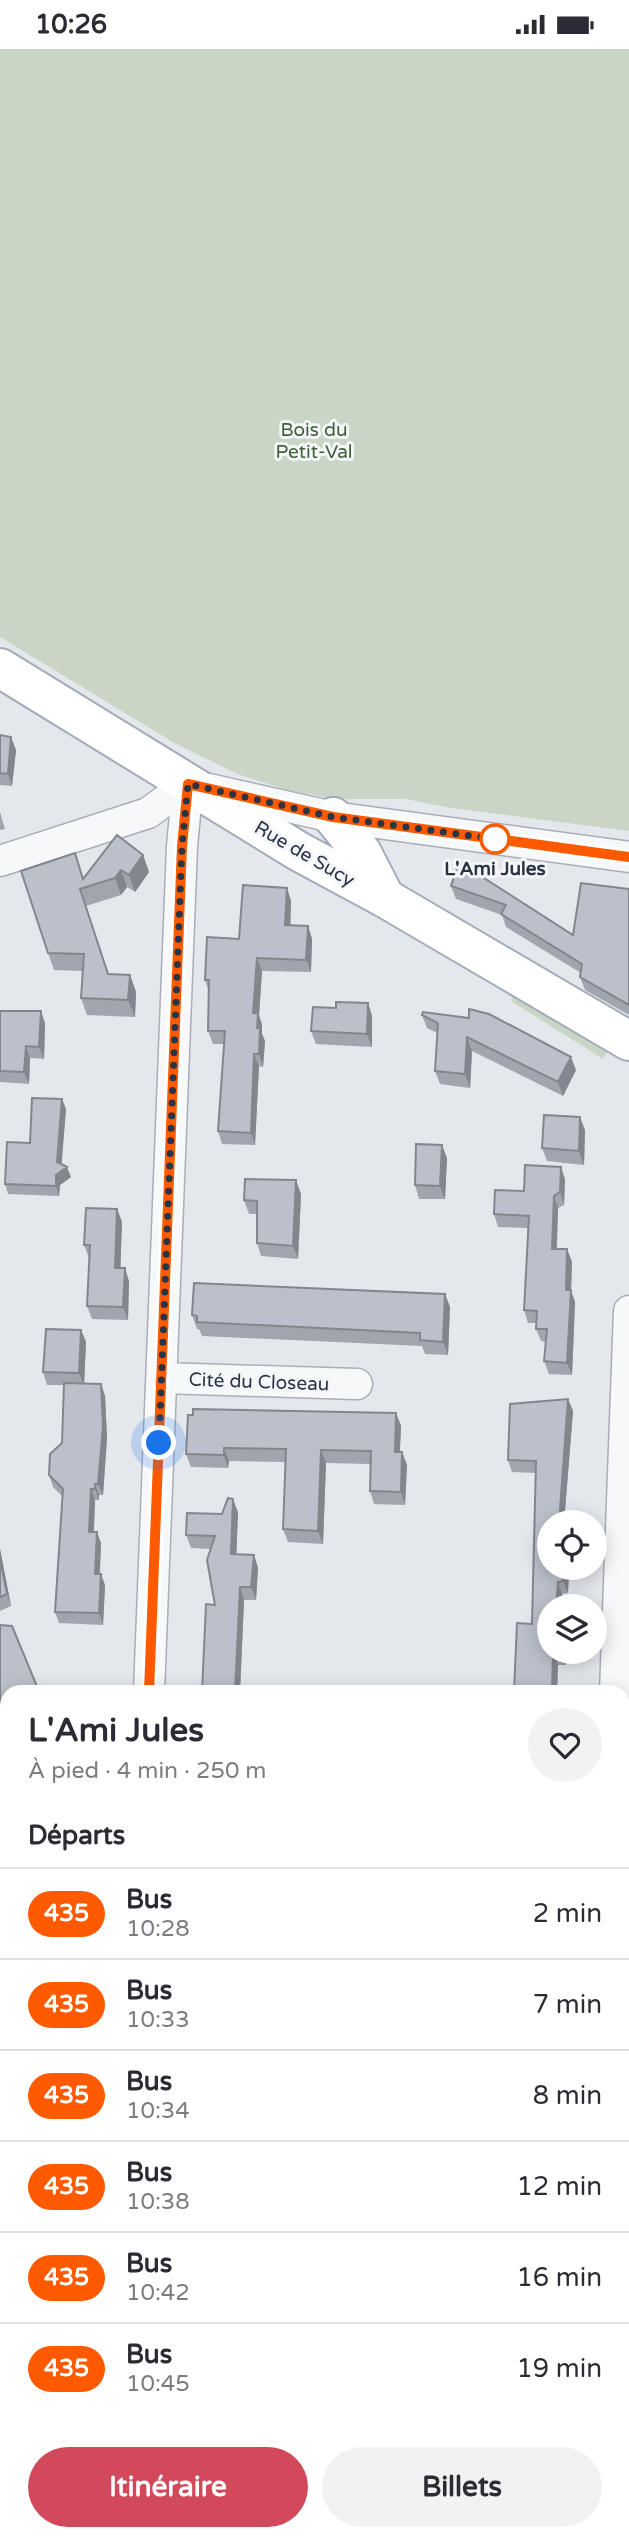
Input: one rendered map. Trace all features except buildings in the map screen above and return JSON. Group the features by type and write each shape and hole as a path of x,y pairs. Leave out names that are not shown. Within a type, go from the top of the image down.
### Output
{"main road":[{"name":"Rue de Sucy","path":"0,668 298,851 386,898"},
{"name":"Rue de Sucy","path":"333,817 362,853 386,898"},
{"path":"386,898 629,1041"}],"street":[{"path":"149,1685 182,846 188,784"},
{"path":"0,861 148,813 188,784 333,817 629,857"},
{"path":"298,851 341,856 362,853 418,828"},
{"path":"615,1685 629,1311"},
{"name":"Cité du Closeau","path":"162,1378 357,1384"}],"green space":[{"name":"Bois du Petit-Val","path":"0,49 629,49 629,831 451,808 406,799 335,799 288,790 240,775 176,744 0,637"},
{"path":"515,992 609,1050 603,1059 511,1001"}],"bus line":[{"name":"435","path":"149,1685 182,846 188,784 333,817 629,857"}],"place":[{"name":"L'Ami Jules","path":"495,839"}],"route":[{"path":"159,1443 182,846 188,784 333,817 495,839"}]}
